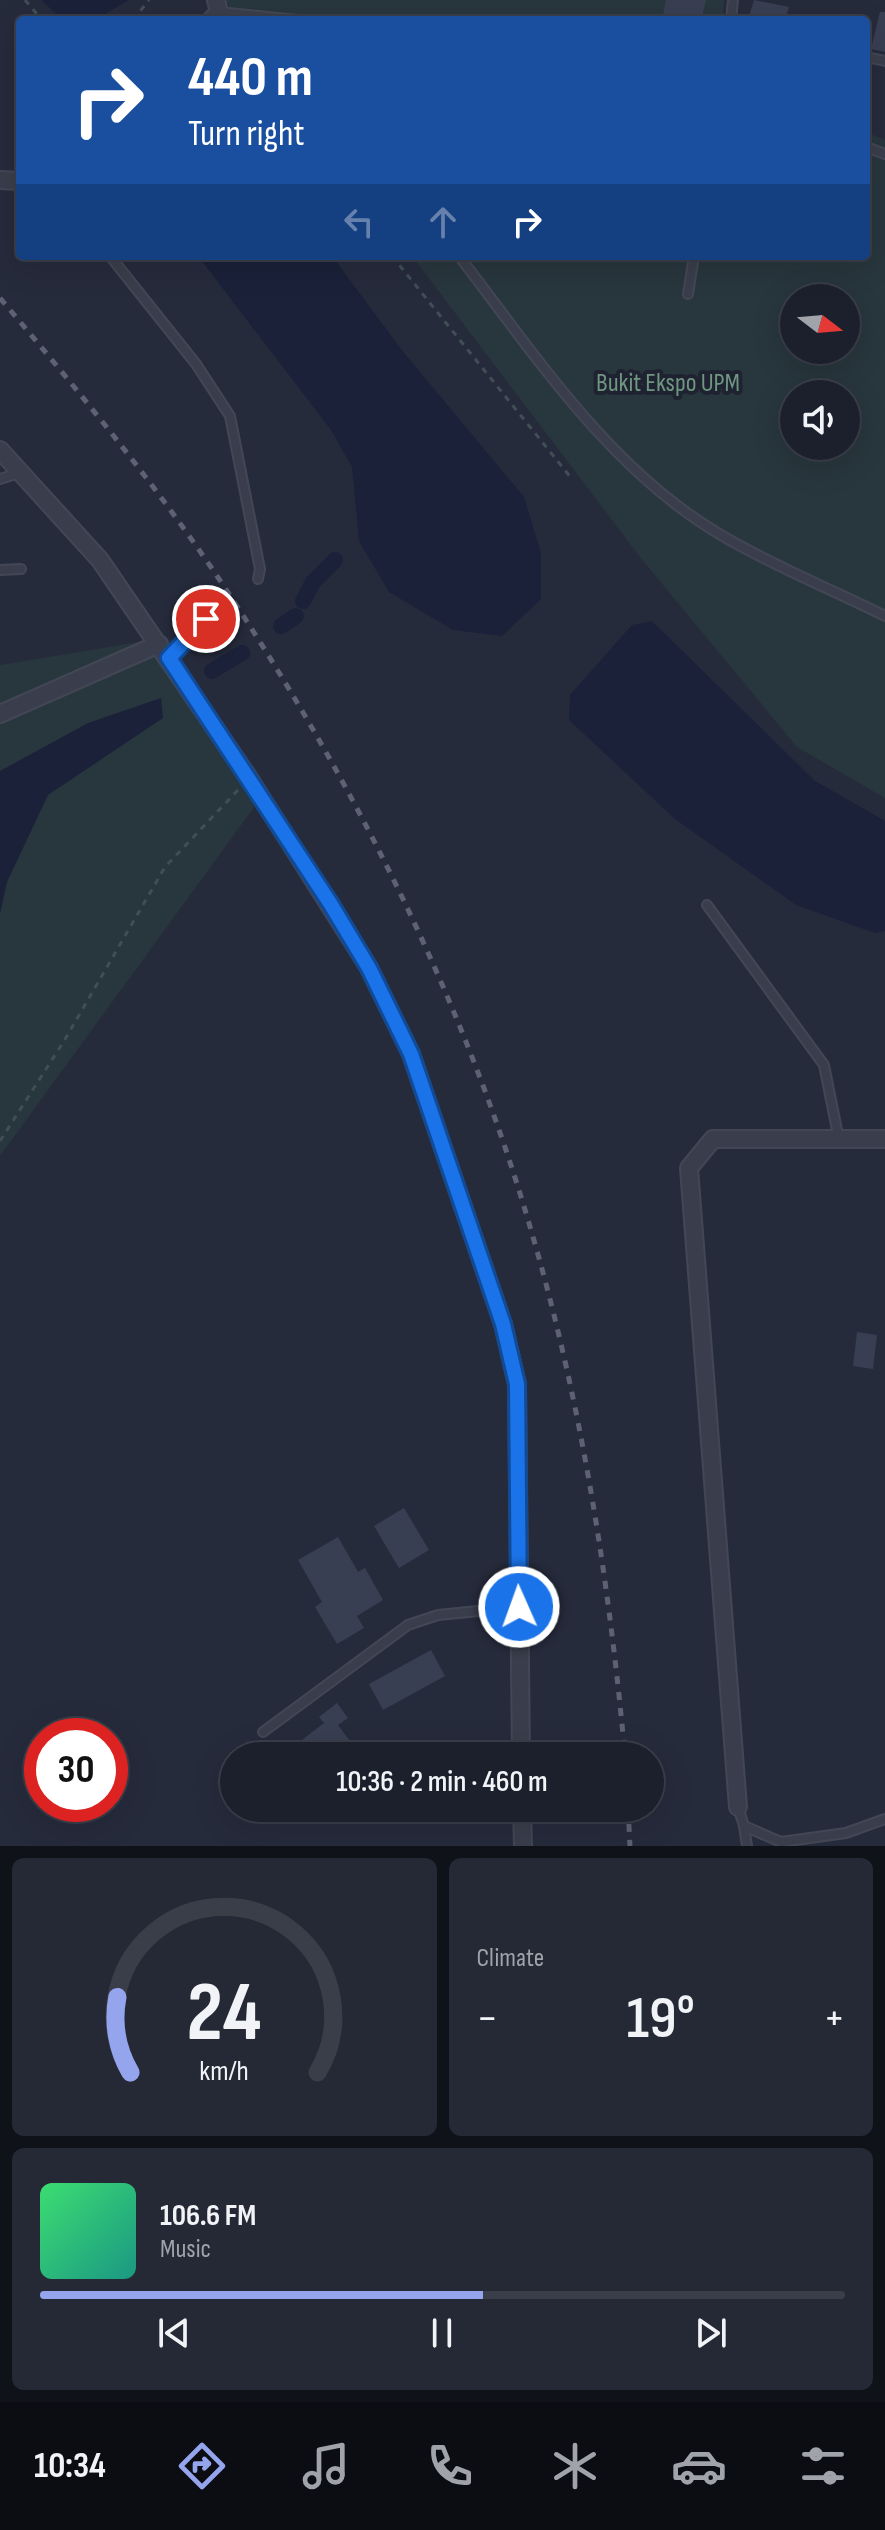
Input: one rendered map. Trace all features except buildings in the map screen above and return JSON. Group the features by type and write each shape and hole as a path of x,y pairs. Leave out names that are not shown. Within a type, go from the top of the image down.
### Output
{"street":[{"path":"0,450 100,560 169,658 369,968 411,1054 503,1324 517,1384 521,1742"},
{"path":"0,714 159,644"},
{"path":"738,1807 689,1168 713,1139 885,1139"},
{"path":"522,1822 523,1846"}],"lane":[{"path":"215,11 261,16"},
{"path":"113,260 196,364 230,416 248,492 260,569 258,579"},
{"path":"462,260 577,408 631,464 721,535 885,616"},
{"path":"688,294 693,260"},
{"path":"0,479 19,473"},
{"path":"0,570 21,569"},
{"path":"169,658 206,619"},
{"path":"707,905 824,1065 839,1140"},
{"path":"263,1732 408,1625 438,1615 519,1607"},
{"path":"738,1807 747,1846"},
{"path":"744,1826 781,1842 846,1833 885,1819"}],"path":[{"path":"25,0 39,16"},
{"path":"136,16 149,0"},
{"path":"395,260 572,479"},
{"path":"0,1141 64,1041 165,867 249,778"}],"green space":[{"path":"226,0 724,0 723,16 233,16"},
{"name":"Bukit Ekspo UPM","path":"870,134 885,140 885,798 797,747 640,557 415,260 870,260"},
{"path":"145,641 260,799 0,1156 0,665"}],"water":[{"path":"41,0 129,0 102,16 59,16"},
{"path":"201,260 335,260 401,349 524,497 541,553 541,599 502,636 453,630 389,592 359,541 352,467 331,430"},
{"path":"652,621 815,781 885,821 885,931 875,933 796,905 675,819 569,720 570,695 632,625"},
{"path":"161,698 163,718 48,795 7,882 0,914 0,771 88,723"}],"waterway":[{"path":"303,601 313,582 335,560"},
{"path":"281,626 296,616"},
{"path":"212,671 242,653"}],"railway":[{"path":"0,298 138,467 215,573 265,650 358,810 439,977 506,1149 533,1237 566,1365 602,1559 624,1742"},
{"path":"629,1822 630,1846"}],"route":[{"path":"206,619 169,658 330,903 369,968 411,1054 503,1324 517,1384 519,1607"}]}
